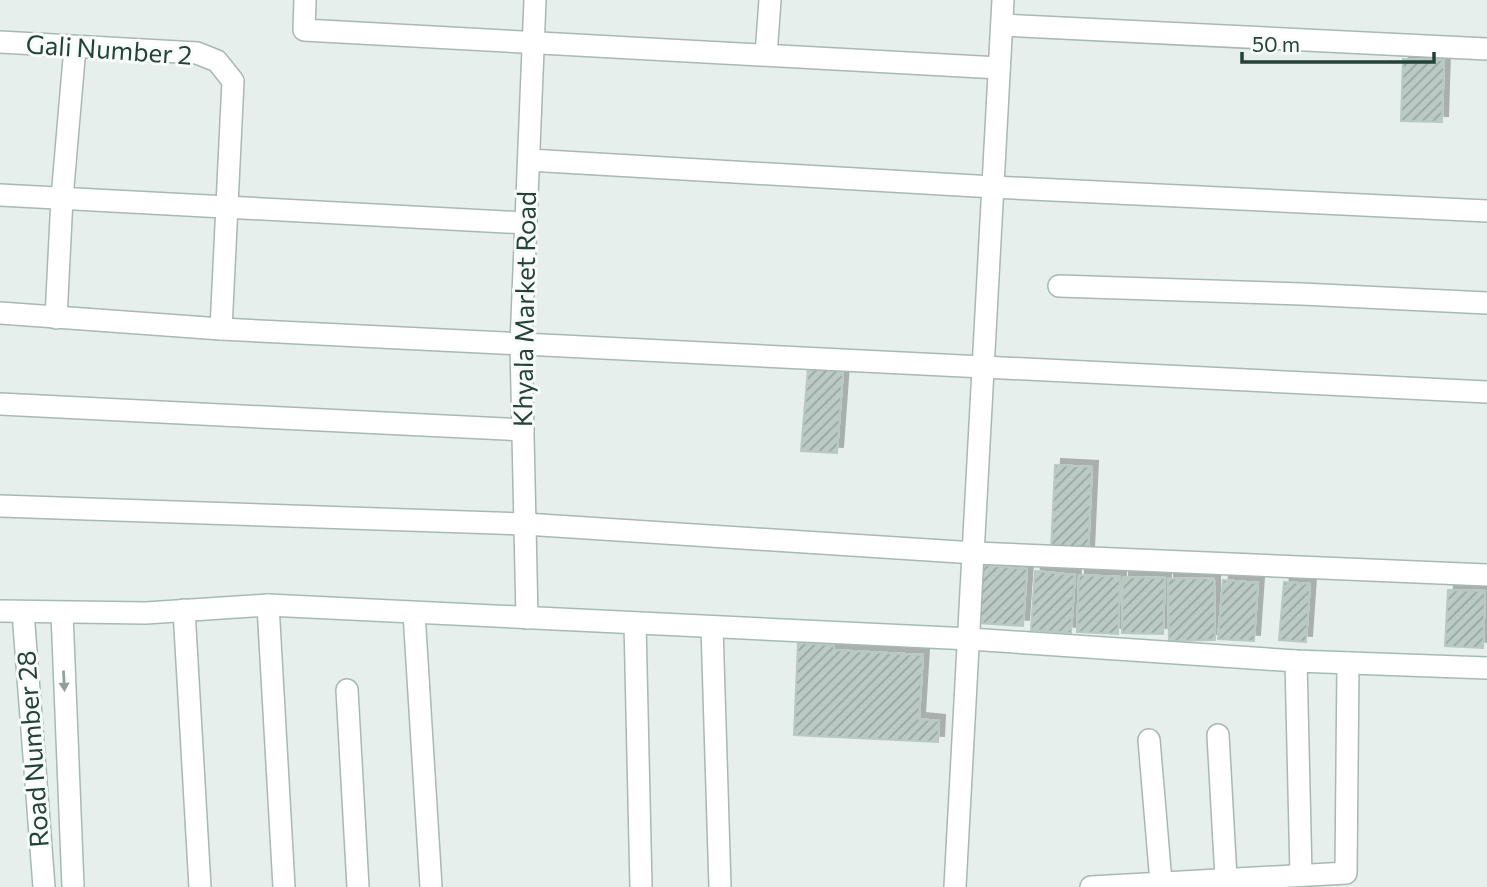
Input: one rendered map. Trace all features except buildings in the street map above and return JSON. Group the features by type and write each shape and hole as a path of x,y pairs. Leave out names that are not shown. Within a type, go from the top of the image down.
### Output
{"street":[{"path":"305,0 304,30 999,68"},
{"name":"Khyala Market Road","path":"527,618 521,344 535,0"},
{"path":"766,55 769,0"},
{"path":"955,887 1003,0"},
{"path":"1002,25 1487,49"},
{"name":"Gali Number 2","path":"0,43 197,53 217,61 233,81 226,207"},
{"path":"56,318 62,198 75,47"},
{"path":"529,160 993,187 1487,211"},
{"path":"0,195 526,223"},
{"path":"221,329 226,207"},
{"path":"1059,286 1487,303"},
{"path":"0,313 221,329 1487,392"},
{"path":"0,404 523,430"},
{"path":"0,506 525,524 975,553 1487,575"},
{"path":"268,605 284,887"},
{"path":"0,611 146,613 268,605 970,639 1296,661 1487,668"},
{"path":"184,610 200,887"},
{"name":"Road Number 28","path":"23,612 44,887"},
{"name":"Road Number 28","path":"62,613 73,887"},
{"path":"414,613 431,887"},
{"path":"635,623 641,887"},
{"path":"712,627 720,887"},
{"path":"1296,661 1301,875"},
{"path":"1091,887 1301,875 1346,880 1348,663"},
{"path":"346,690 358,887"},
{"path":"1219,735 1226,878"},
{"path":"1149,740 1161,882"}]}
